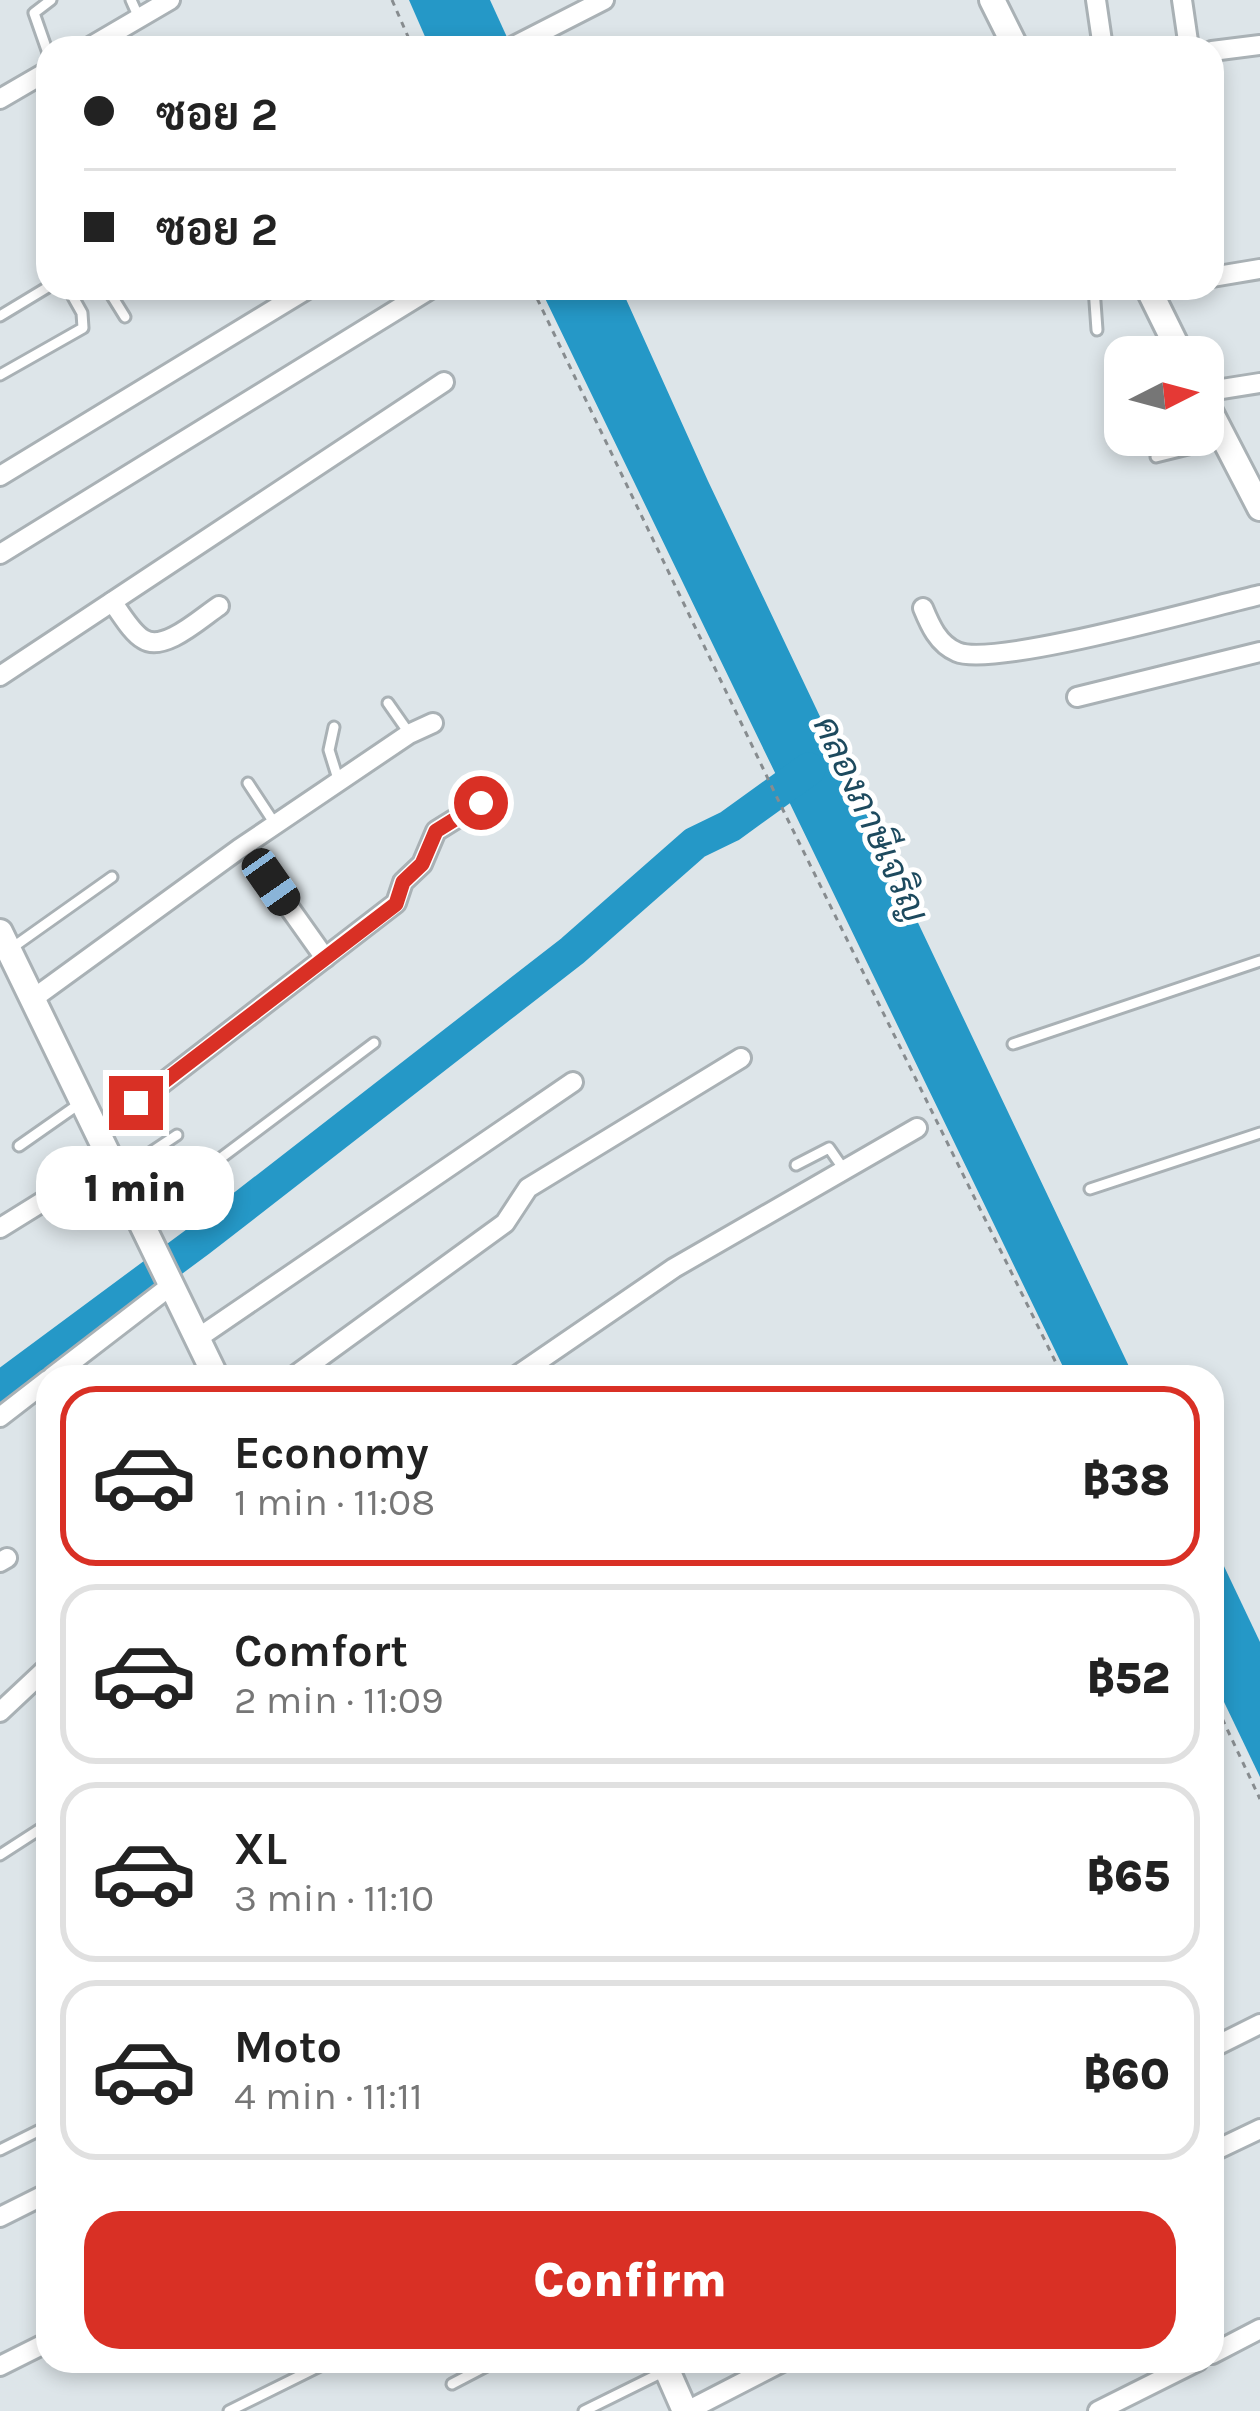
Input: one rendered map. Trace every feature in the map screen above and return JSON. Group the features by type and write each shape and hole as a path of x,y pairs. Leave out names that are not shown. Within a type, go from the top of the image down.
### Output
{"street":[{"path":"102,36 135,9 170,0"},
{"path":"559,0 568,19"},
{"path":"535,36 604,0"},
{"path":"992,0 1010,36"},
{"path":"1096,0 1101,36"},
{"path":"1182,0 1187,36"},
{"path":"1224,50 1260,45"},
{"path":"0,99 36,78"},
{"path":"1224,275 1260,269"},
{"path":"0,476 289,300"},
{"path":"0,554 413,300"},
{"path":"1154,300 1172,336"},
{"path":"0,676 444,382"},
{"path":"1224,391 1260,383"},
{"path":"1225,440 1260,508"},
{"path":"923,608 932,629 959,653 1007,655 1260,595"},
{"path":"112,602 141,638 151,642 169,638 219,606"},
{"path":"1077,697 1260,652"},
{"path":"34,998 276,824 433,723"},
{"path":"99,1132 396,904 403,882 422,864 436,831 481,803"},
{"path":"271,882 325,958"},
{"path":"5,941 210,1365"},
{"path":"310,1365 505,1223 528,1189 741,1058"},
{"path":"198,1338 573,1082"},
{"path":"533,1365 674,1268 917,1128"},
{"path":"0,1228 116,1165"},
{"path":"66,1365 168,1274"},
{"path":"0,1417 36,1390"},
{"path":"0,1712 36,1678"},
{"path":"1224,2042 1260,2024"},
{"path":"1224,2146 1260,2129"},
{"path":"0,2217 36,2199"},
{"path":"1224,2348 1260,2329"},
{"path":"0,2366 36,2348"},
{"path":"668,2373 686,2411 760,2373"},
{"path":"1097,2411 1174,2373"}],"lane":[{"path":"42,36 34,13 51,0"},
{"path":"0,316 36,294"},
{"path":"0,375 83,328 75,300"},
{"path":"114,300 125,317"},
{"path":"1095,300 1097,330"},
{"path":"1156,457 1225,440"},
{"path":"388,703 410,734"},
{"path":"334,727 329,749 339,781"},
{"path":"248,783 276,824"},
{"path":"5,941 112,877"},
{"path":"1013,1044 1260,961"},
{"path":"141,1218 374,1043"},
{"path":"19,1146 84,1101"},
{"path":"1090,1189 1260,1132"},
{"path":"116,1165 177,1135"},
{"path":"796,1165 829,1148 845,1171"},
{"path":"0,1855 36,1832"},
{"path":"0,2150 36,2132"},
{"path":"229,2411 305,2373"},
{"path":"452,2384 473,2373"},
{"path":"584,2411 652,2373"}],"path":[{"path":"392,0 408,36"},
{"path":"538,300 1057,1365"},
{"path":"1224,1722 1260,1799"}],"water":[{"path":"409,0 490,0 506,36 425,36"},
{"path":"546,300 626,300 1128,1365 1062,1365"},
{"path":"1224,1566 1260,1642 1260,1777 1224,1702"}],"waterway":[{"name":"คลองภาษีเจริญ","path":"0,1388 200,1240 572,951 695,843 730,826 809,769"}],"route":[{"path":"136,1103 396,904 403,882 422,864 436,831 481,803"}]}
